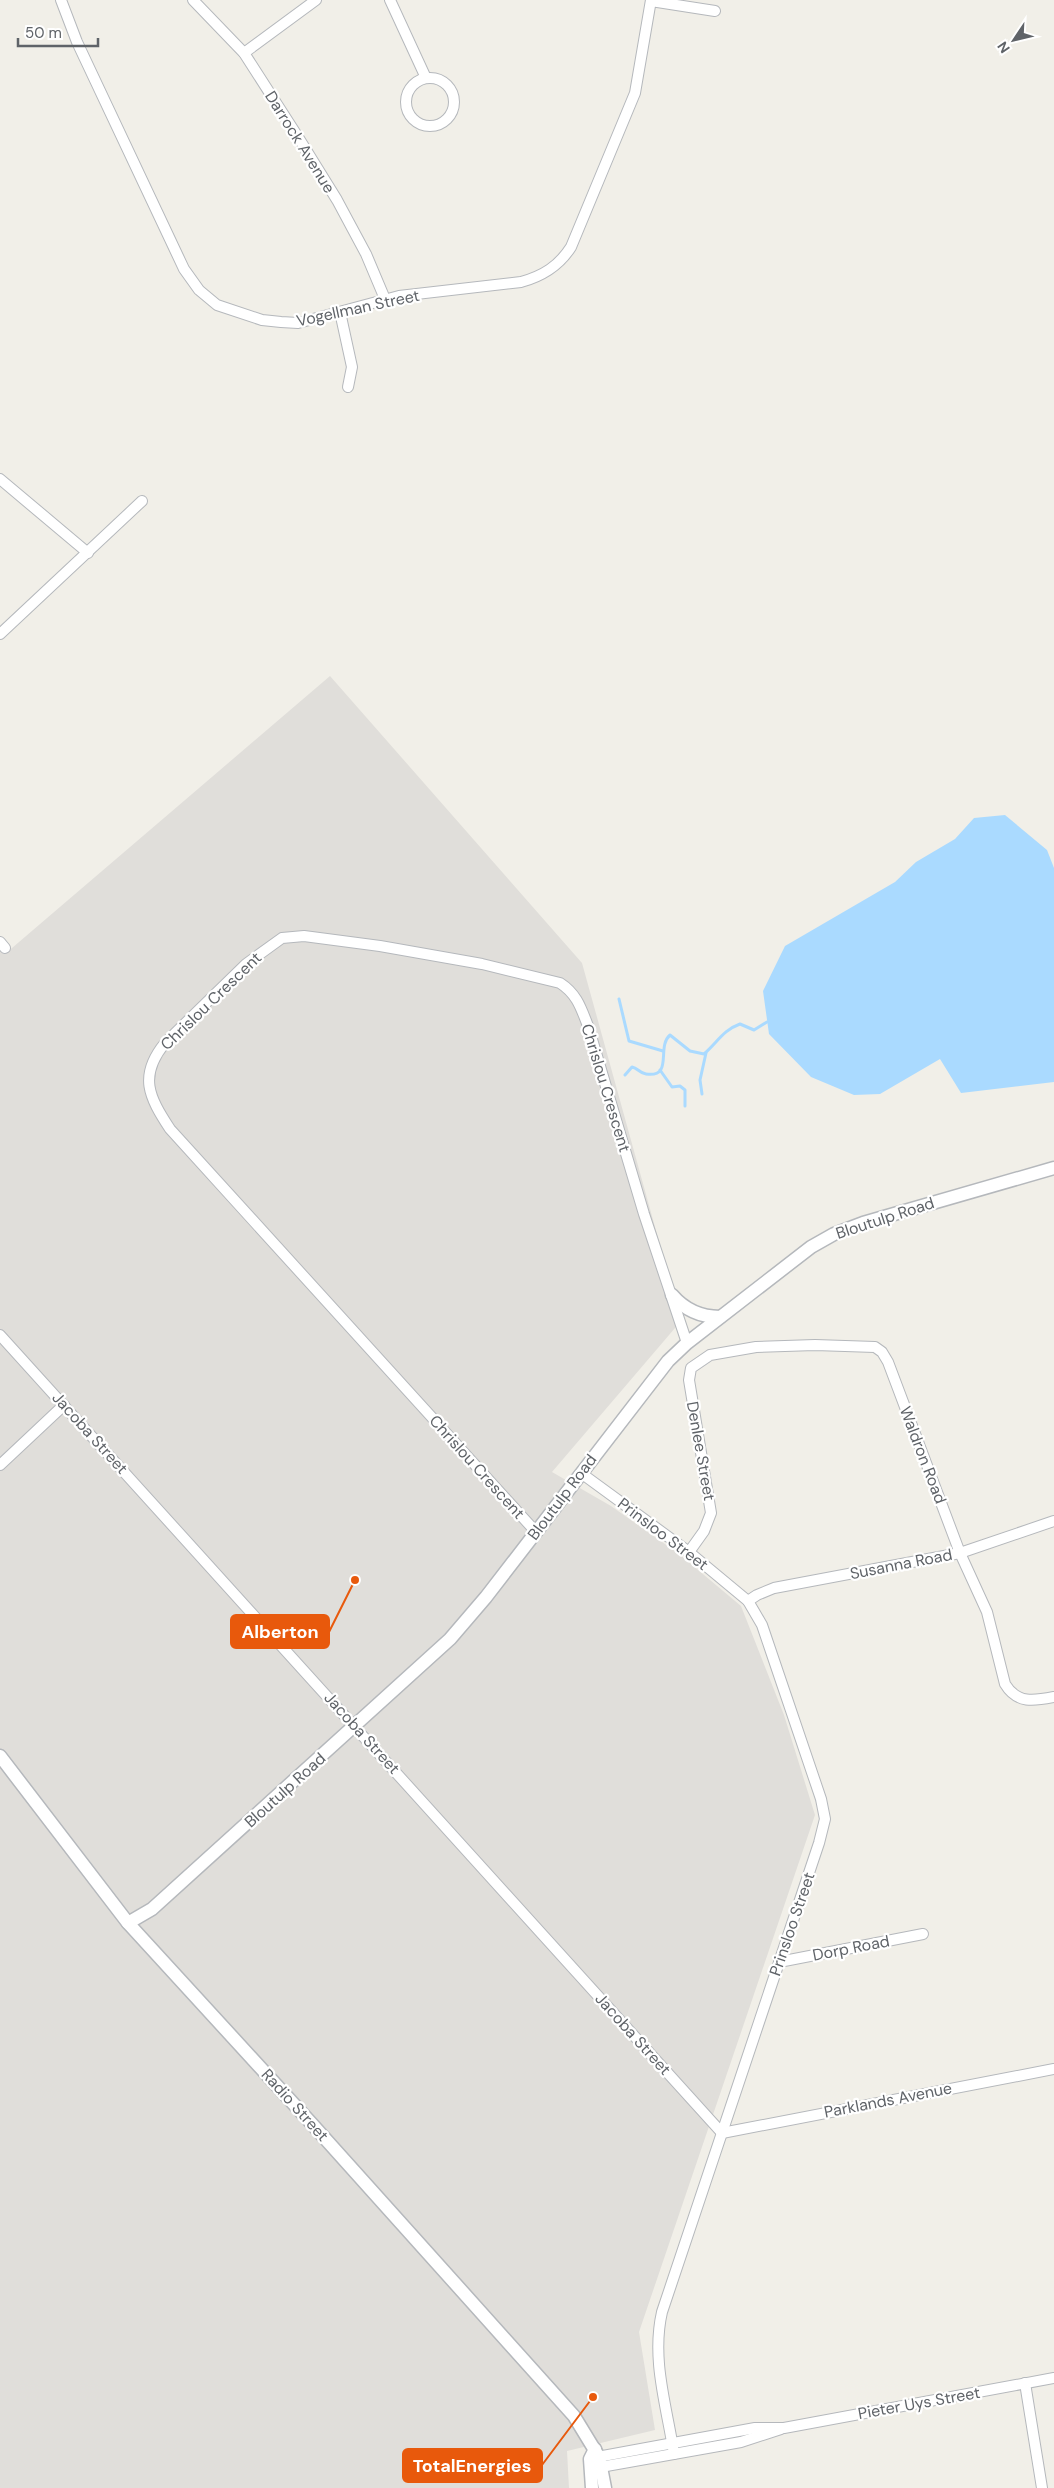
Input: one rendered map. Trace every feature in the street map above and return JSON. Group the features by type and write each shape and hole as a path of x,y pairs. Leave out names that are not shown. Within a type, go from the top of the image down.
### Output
{"street":[{"name":"Vogellman Street","path":"61,0 77,42 184,269 199,290 217,304 271,321 298,323 385,299 522,282 550,270 564,257 581,223 634,99 651,0"},
{"name":"Darrock Avenue","path":"193,0 244,54 337,200 366,254 385,299"},
{"path":"244,54 316,0"},
{"path":"390,0 426,78"},
{"path":"651,0 715,11"},
{"path":"426,78 439,79 449,87 454,98 450,117 434,126 421,125 416,122 411,118 406,106 410,88 426,78"},
{"path":"340,312 352,367 348,387"},
{"path":"0,479 88,554"},
{"path":"0,634 88,554 142,500"},
{"name":"Chrislou Crescent","path":"536,1532 170,1129 157,1109 148,1087 149,1071 153,1057 164,1043 246,964 282,938 304,936 380,946 482,964 560,983 571,990 579,1002 588,1026 644,1214 687,1343"},
{"name":"Bloutulp Road","path":"128,1923 152,1909 450,1639 536,1532 659,1371 687,1343 784,1266 812,1246 834,1234 863,1223 1054,1168"},
{"path":"672,1295 679,1303 690,1310 705,1316 720,1317"},
{"name":"Jacoba Street","path":"0,1334 722,2133"},
{"name":"Waldron Road","path":"710,1355 778,1345 870,1345 879,1349 888,1362 960,1553 993,1629 1005,1684 1012,1693 1022,1700 1041,1700 1054,1697"},
{"name":"Denlee Street","path":"689,1552 704,1531 711,1513 688,1374 695,1363 710,1355"},
{"path":"0,1465 64,1406"},
{"name":"Prinsloo Street","path":"580,1473 689,1552 748,1601 762,1625 821,1799 825,1819 820,1844 779,1962 658,2330 658,2358 674,2454"},
{"name":"Susanna Road","path":"748,1601 774,1588 960,1553 1054,1521"},
{"name":"Radio Street","path":"0,1756 128,1923 560,2399 574,2416 595,2460"},
{"name":"Dorp Road","path":"779,1962 923,1934"},
{"name":"Parklands Avenue","path":"722,2133 1054,2069"},
{"name":"Pieter Uys Street","path":"595,2460 674,2454 741,2442 784,2428 1054,2378"},
{"path":"1024,2383 1042,2488"},
{"name":"Pieter Uys Street","path":"595,2460 756,2428 784,2428"},
{"path":"592,2488 595,2460"},
{"path":"595,2460 605,2488"}],"shaded area":[{"path":"330,676 582,963 681,1321 552,1472 611,1506 679,1554 741,1606 784,1715 815,1815 639,2332 655,2430 567,2451 569,2488 0,2488 0,949 5,954"}],"water":[{"path":"1005,815 1047,850 1054,868 1054,1082 961,1093 940,1059 880,1094 854,1095 811,1077 769,1034 763,991 785,946 895,882 916,862 955,839 974,818"}],"waterway":[{"path":"619,999 629,1041 663,1051"},
{"path":"625,1075 632,1067 646,1074 654,1074 660,1071 664,1047 670,1035 690,1051 704,1054 725,1033 734,1027 740,1024 754,1030 767,1022"},
{"path":"702,1094 700,1080 706,1053"},
{"path":"660,1070 672,1087 680,1086 685,1090 685,1106"}],"place":[{"name":"Alberton","path":"355,1580"},
{"name":"TotalEnergies","path":"593,2397"}]}
